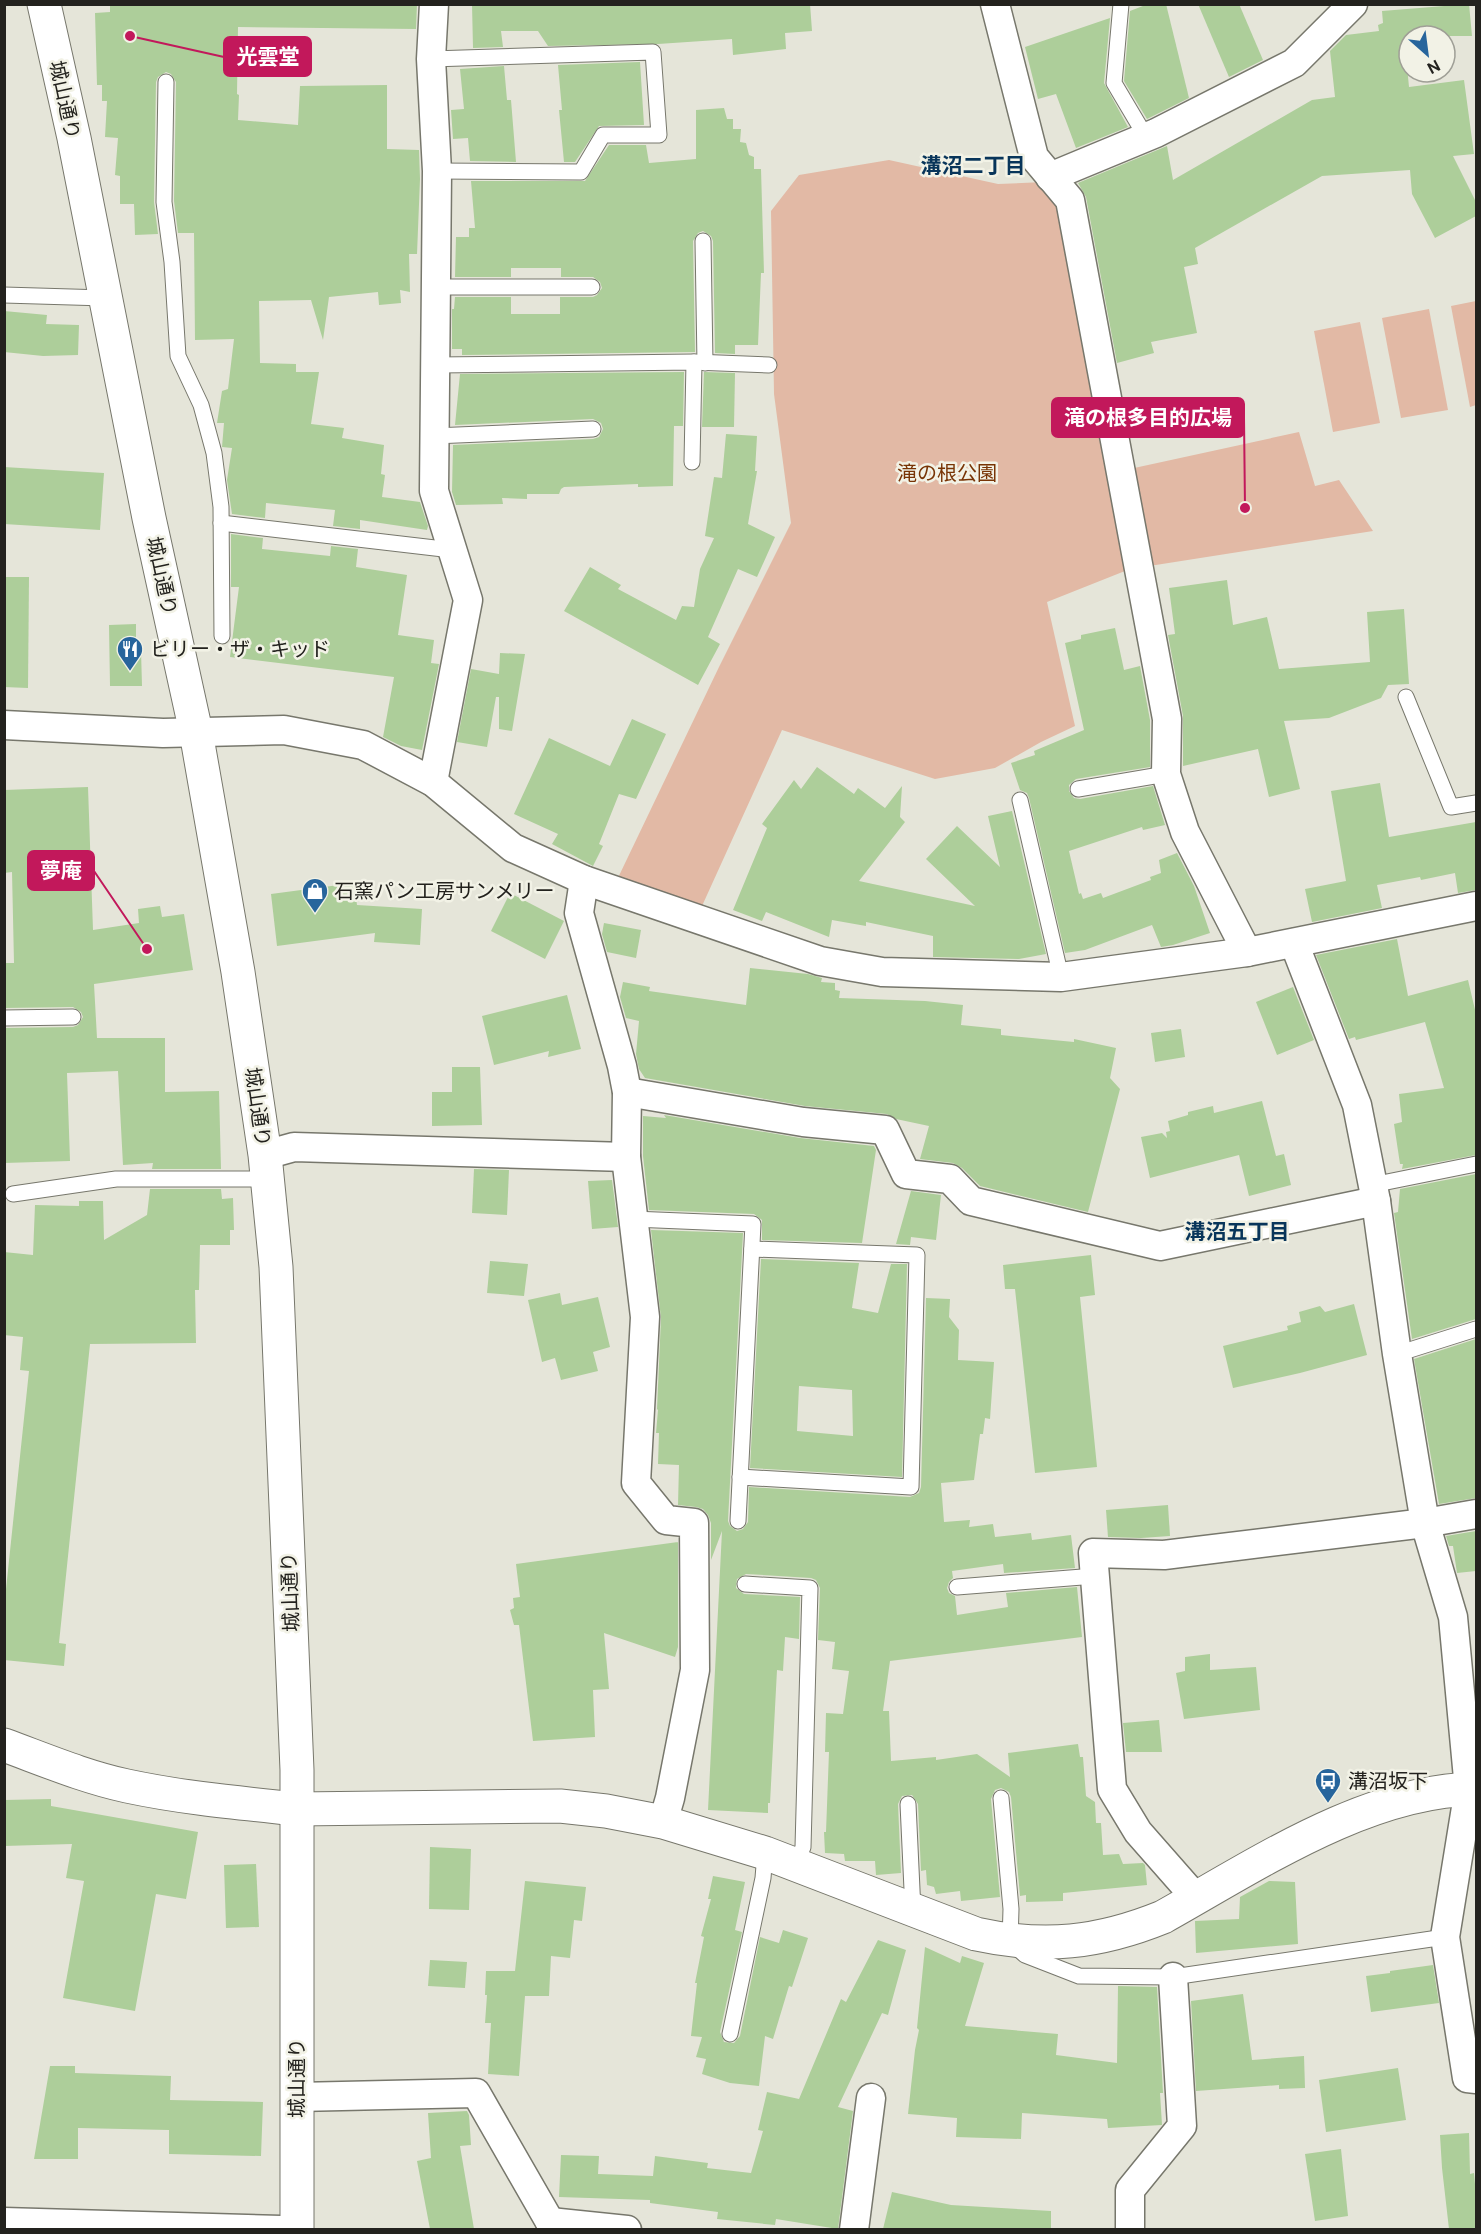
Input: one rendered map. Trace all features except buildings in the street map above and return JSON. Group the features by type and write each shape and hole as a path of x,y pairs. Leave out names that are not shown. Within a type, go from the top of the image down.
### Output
{"street":[{"name":"城山通り","path":"45,4 149,518 196,732 238,972 266,1167 276,1279 295,1722 297,2229"},
{"path":"433,782 468,600 434,490 437,171 431,59 434,4"},
{"path":"995,4 1034,157 1070,200 1167,719 1166,774 1185,832 1247,952"},
{"path":"1050,177 1146,137 1294,63 1353,4"},
{"path":"4,725 163,732 284,730 363,745 433,782 513,848 584,880 820,961 882,972 1062,977 1247,952 1476,906"},
{"path":"584,880 579,913 622,1066 627,1092 626,1157 645,1317 636,1484 666,1520 694,1522 695,1670 670,1798 663,1822"},
{"path":"1294,943 1357,1105 1374,1193 1397,1354 1425,1523 1465,1617 1473,1789 1445,1937 1467,2078 1476,2079"},
{"path":"627,1092 803,1122 885,1130 906,1174 950,1179 971,1201 1160,1246 1374,1193"},
{"path":"266,1167 294,1147 626,1157"},
{"path":"1196,1898 1138,1832 1112,1789 1093,1553 1164,1555 1425,1523 1476,1514"},
{"path":"4,1745 68,1770 126,1786 297,1809 560,1806 606,1811 663,1822 765,1853 976,1934 1010,1942 1053,1943 1106,1936 1137,1927 1163,1917 1320,1830 1371,1810 1414,1798 1473,1789"},
{"path":"1130,2229 1130,2190 1182,2126 1173,1977"},
{"path":"297,2097 476,2093 551,2226 627,2229"},
{"path":"854,2229 871,2098"},
{"path":"4,2222 281,2229"}],"lane":[{"path":"1121,4 1114,83 1146,137"},
{"path":"431,59 653,52 659,135 603,135 581,172 437,171"},
{"path":"166,82 164,202 172,262 178,356 201,405 214,453 221,524 222,636"},
{"path":"692,462 699,363 703,241"},
{"path":"436,287 592,287"},
{"path":"4,296 105,297"},
{"path":"435,365 769,364"},
{"path":"434,436 593,429"},
{"path":"221,524 452,550"},
{"path":"1406,696 1451,807 1476,803"},
{"path":"1078,789 1166,774"},
{"path":"1020,800 1062,977"},
{"path":"4,1018 73,1017"},
{"path":"1374,1193 1476,1164"},
{"path":"13,1194 116,1179 266,1167"},
{"path":"633,1219 753,1224 738,1521"},
{"path":"740,1477 911,1487 917,1255 752,1250"},
{"path":"1397,1354 1476,1329"},
{"path":"957,1587 1095,1576"},
{"path":"745,1584 810,1588 803,1847 796,1866"},
{"path":"1001,1798 1011,1909 1010,1942 1025,1955 1079,1976 1173,1977 1445,1937"},
{"path":"908,1804 913,1911"},
{"path":"730,2034 763,1878 765,1853"}],"green space":[{"name":"滝の根公園","path":"889,160 998,184 1044,182 1064,200 1130,569 1047,602 1075,726 995,768 935,779 782,730 702,906 616,882 791,523 774,394 771,211 799,175"},
{"path":"1476,301 1476,405 1470,407 1451,306"},
{"path":"1429,309 1448,410 1401,418 1382,318"},
{"path":"1360,322 1380,423 1333,432 1314,331"},
{"path":"1299,432 1315,486 1339,480 1373,531 1143,567 1125,470"}],"place":[{"name":"光雲堂","path":"130,36"},
{"name":"滝の根多目的広場","path":"1245,508"},
{"name":"ビリー・ザ・キッド","path":"130,672"},
{"name":"石窯パン工房サンメリー","path":"315,914"},
{"name":"夢庵","path":"147,949"},
{"name":"溝沼坂下","path":"1328,1804"}],"district":[{"name":"溝沼二丁目","path":"973,166"},
{"name":"溝沼五丁目","path":"1237,1232"}]}
